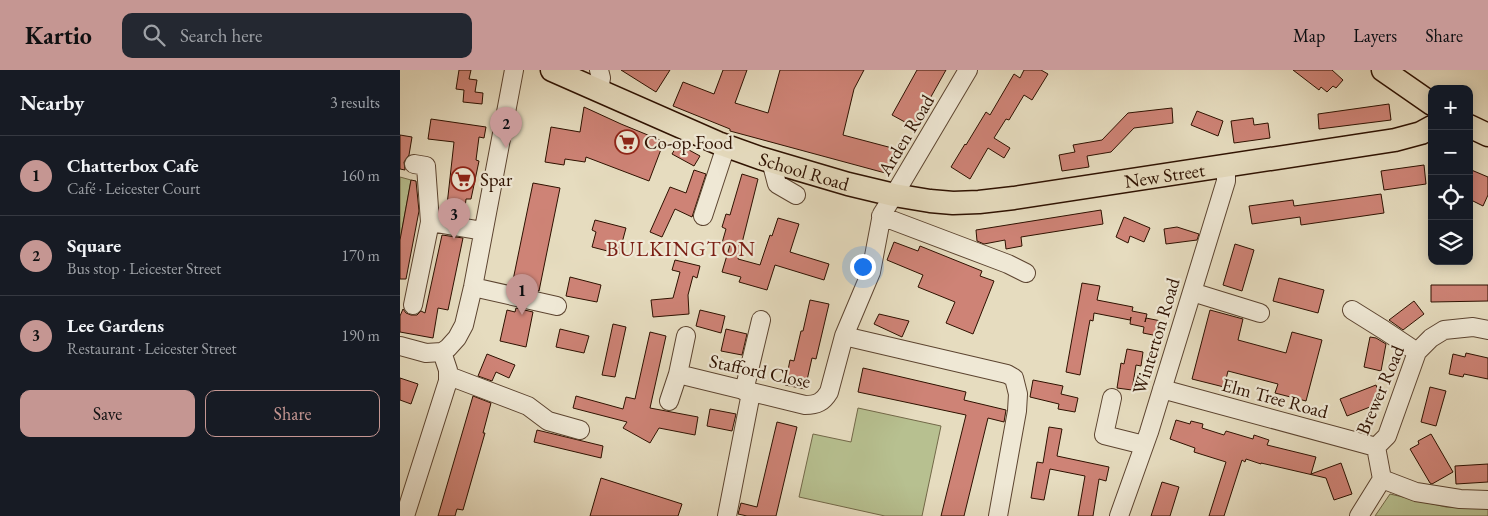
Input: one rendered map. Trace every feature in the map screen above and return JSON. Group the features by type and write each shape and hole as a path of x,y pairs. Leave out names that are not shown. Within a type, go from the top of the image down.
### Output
{"main road":[{"name":"School Road","path":"552,70 599,81 726,146 848,184 894,195"},
{"path":"1383,70 1428,101"},
{"path":"1473,128 1488,135"},
{"name":"New Street","path":"894,195 953,203 979,202 1395,140 1421,133 1428,129"}],"street":[{"path":"400,346 426,353 442,352 448,348 460,332 473,287 514,70"},
{"name":"Arden Road","path":"894,195 968,70"},
{"path":"703,216 726,146"},
{"path":"771,161 777,184 796,195"},
{"path":"413,305 430,222 426,166 414,164"},
{"name":"Winterton Road","path":"1119,516 1162,389 1226,181 1226,166"},
{"name":"Stafford Close","path":"678,374 805,406 813,406 819,403 829,392 844,336 871,272 881,216 884,208 894,195"},
{"path":"881,216 1008,264 1026,273"},
{"path":"430,222 483,231"},
{"path":"473,287 557,306"},
{"path":"1192,292 1260,313"},
{"path":"1352,310 1417,352"},
{"path":"727,516 760,320"},
{"name":"Brewer Road","path":"1382,479 1376,447 1387,436 1417,352 1431,338 1444,330 1473,327 1488,330"},
{"path":"669,401 678,374 686,336"},
{"path":"844,336 1007,374 1014,378 1018,394 1017,412 998,516"},
{"path":"405,516 449,376 447,363 442,352"},
{"path":"449,376 528,406 548,421 580,430"},
{"name":"Elm Tree Road","path":"1162,389 1376,447"},
{"path":"1112,398 1104,435 1144,445"},
{"path":"1359,516 1382,479 1416,492 1460,499 1488,500"}],"green space":[{"path":"400,177 411,180 400,240"},
{"path":"858,408 941,426 922,516 885,516 799,497 813,434 851,442"},
{"path":"1390,494 1446,507 1488,508 1488,516 1375,516"}],"building":[{"path":"459,70 471,70 469,79 477,80 475,92 483,93 482,104 463,102 464,90 456,89"},
{"path":"621,70 670,70 656,92"},
{"path":"723,70 747,70 735,103 768,113 780,70 864,70 854,89 843,135 896,149 889,174 730,131 730,129 673,106 683,82 714,94"},
{"path":"917,70 946,70 914,127 892,115"},
{"path":"1024,70 1041,70 1048,74 1032,100 1024,95 1009,120 1006,119 994,138 1010,148 1004,158 988,148 970,179 951,167 986,112 990,115 1014,74 1020,78"},
{"path":"1293,70 1332,70 1343,80 1336,88 1333,86 1327,92 1321,87 1319,90"},
{"path":"1389,104 1391,120 1319,129 1318,114"},
{"name":"Co-op Food","path":"584,107 660,140 663,144 649,181 586,157 585,162 565,159 564,165 545,162 551,127 580,132"},
{"path":"1172,108 1173,123 1134,128 1111,152 1087,156 1089,167 1062,171 1059,155 1075,152 1073,145 1102,140 1128,113"},
{"path":"1197,111 1223,121 1218,136 1191,125"},
{"path":"1253,118 1254,125 1268,123 1270,138 1234,143 1231,121"},
{"path":"431,119 486,127 484,138 479,137 476,160 479,161 471,199 466,199 464,217 446,214 454,142 428,139"},
{"path":"400,135 412,137 409,155 404,162 405,170 400,169"},
{"path":"678,144 700,156 694,166 672,154"},
{"path":"1424,165 1426,184 1384,190 1381,171"},
{"path":"694,170 706,174 692,217 675,209 662,237 650,232 670,187 686,193"},
{"path":"1473,171 1488,177 1488,195 1483,206 1473,201"},
{"path":"742,174 758,179 738,259 760,265 778,218 799,224 790,252 829,264 824,280 775,265 767,290 739,282 741,277 722,272 730,245 722,243 726,229 722,227 726,214 730,215"},
{"path":"411,180 416,181 419,211 406,279 400,279 400,240"},
{"path":"533,183 560,188 539,291 512,285"},
{"path":"1381,194 1384,213 1301,225 1300,217 1252,224 1249,206 1293,200 1294,206"},
{"path":"1101,210 1103,224 1021,237 1022,246 1006,249 1005,240 984,244 977,241 976,230"},
{"path":"1124,217 1150,228 1144,242 1130,236 1128,243 1116,237"},
{"path":"595,220 626,228 619,254 592,247 596,232 592,230"},
{"path":"1177,227 1199,234 1197,240 1166,244 1164,229"},
{"path":"442,235 463,238 448,310 438,308 433,338 400,332 400,316 403,309 411,315 417,315 421,311 425,313"},
{"path":"894,242 918,251 920,246 982,271 980,276 994,281 973,334 946,323 955,302 918,287 923,275 887,260"},
{"path":"1235,244 1254,250 1242,291 1223,285"},
{"path":"675,260 700,266 697,278 693,276 688,295 689,314 653,317 651,300 673,298 680,272 672,270"},
{"path":"570,277 601,285 597,302 566,296"},
{"path":"1279,278 1324,290 1318,313 1273,301"},
{"path":"1082,283 1100,286 1097,300 1133,307 1132,311 1147,314 1146,318 1161,321 1158,336 1143,333 1144,327 1130,324 1131,317 1130,320 1094,313 1093,321 1090,320 1080,375 1066,372"},
{"path":"1431,285 1488,285 1488,301 1431,302"},
{"path":"810,300 829,304 816,359 812,358 805,389 785,385 790,360 794,361"},
{"path":"1414,301 1424,314 1403,330 1389,320"},
{"path":"516,308 533,312 526,347 500,341 507,310 515,312"},
{"path":"700,310 725,316 721,333 696,326"},
{"path":"1210,310 1243,319 1238,340 1286,353 1292,332 1322,340 1306,401 1275,393 1278,384 1228,371 1224,387 1192,379"},
{"path":"879,314 909,321 902,337 874,324"},
{"path":"613,324 626,327 615,377 602,375"},
{"path":"560,329 589,336 584,353 556,347"},
{"path":"726,329 747,334 742,355 721,351"},
{"path":"650,332 666,336 650,408 698,417 695,435 659,428 650,443 623,428 627,422 573,408 576,396 623,409 626,397 635,399"},
{"path":"1370,337 1386,344 1381,371 1364,367"},
{"path":"1127,349 1143,352 1141,366 1136,365 1132,390 1117,388 1121,363 1124,364"},
{"path":"1466,353 1488,358 1488,379 1464,374 1463,377 1449,374 1453,354 1465,357"},
{"path":"487,354 515,365 509,378 496,372 492,381 478,376"},
{"path":"863,368 966,392 964,400 1006,410 1004,422 988,418 964,516 941,516 966,415 858,392"},
{"path":"400,378 418,384 411,404 400,400"},
{"path":"1033,380 1063,386 1061,394 1078,398 1075,412 1058,409 1059,404 1030,397"},
{"path":"1376,385 1380,396 1373,399 1375,405 1347,416 1340,399"},
{"path":"1430,387 1446,391 1436,426 1421,422"},
{"path":"473,396 491,403 483,433 485,433 463,510 457,509 455,516 438,516"},
{"path":"710,409 736,414 732,431 707,426"},
{"path":"1176,420 1190,424 1191,421 1203,424 1202,428 1224,435 1226,431 1253,439 1254,435 1269,440 1267,445 1316,457 1311,474 1341,463 1352,494 1334,500 1326,478 1246,459 1245,462 1242,460 1224,516 1209,516 1226,462 1194,452 1195,448 1170,439"},
{"path":"777,422 797,427 776,516 747,516 738,514 741,503 757,507"},
{"path":"1049,427 1062,429 1057,456 1109,467 1106,481 1099,479 1093,516 1078,516 1085,476 1050,469 1044,500 1031,498 1037,462 1043,463"},
{"path":"537,430 603,446 601,458 534,442"},
{"path":"1431,434 1453,472 1432,484 1410,449 1419,444 1418,441"},
{"path":"1488,464 1488,482 1456,484 1455,466"},
{"path":"601,478 682,504 678,516 590,516"},
{"path":"1162,482 1179,487 1170,516 1151,516"}],"place":[{"name":"Co-op Food","path":"627,142"},
{"name":"Square","path":"506,148"},
{"name":"Spar","path":"463,179"},
{"name":"Lee Gardens","path":"454,239"},
{"name":"Chatterbox Cafe","path":"522,315"}],"district":[{"name":"BULKINGTON","path":"681,248"}]}
